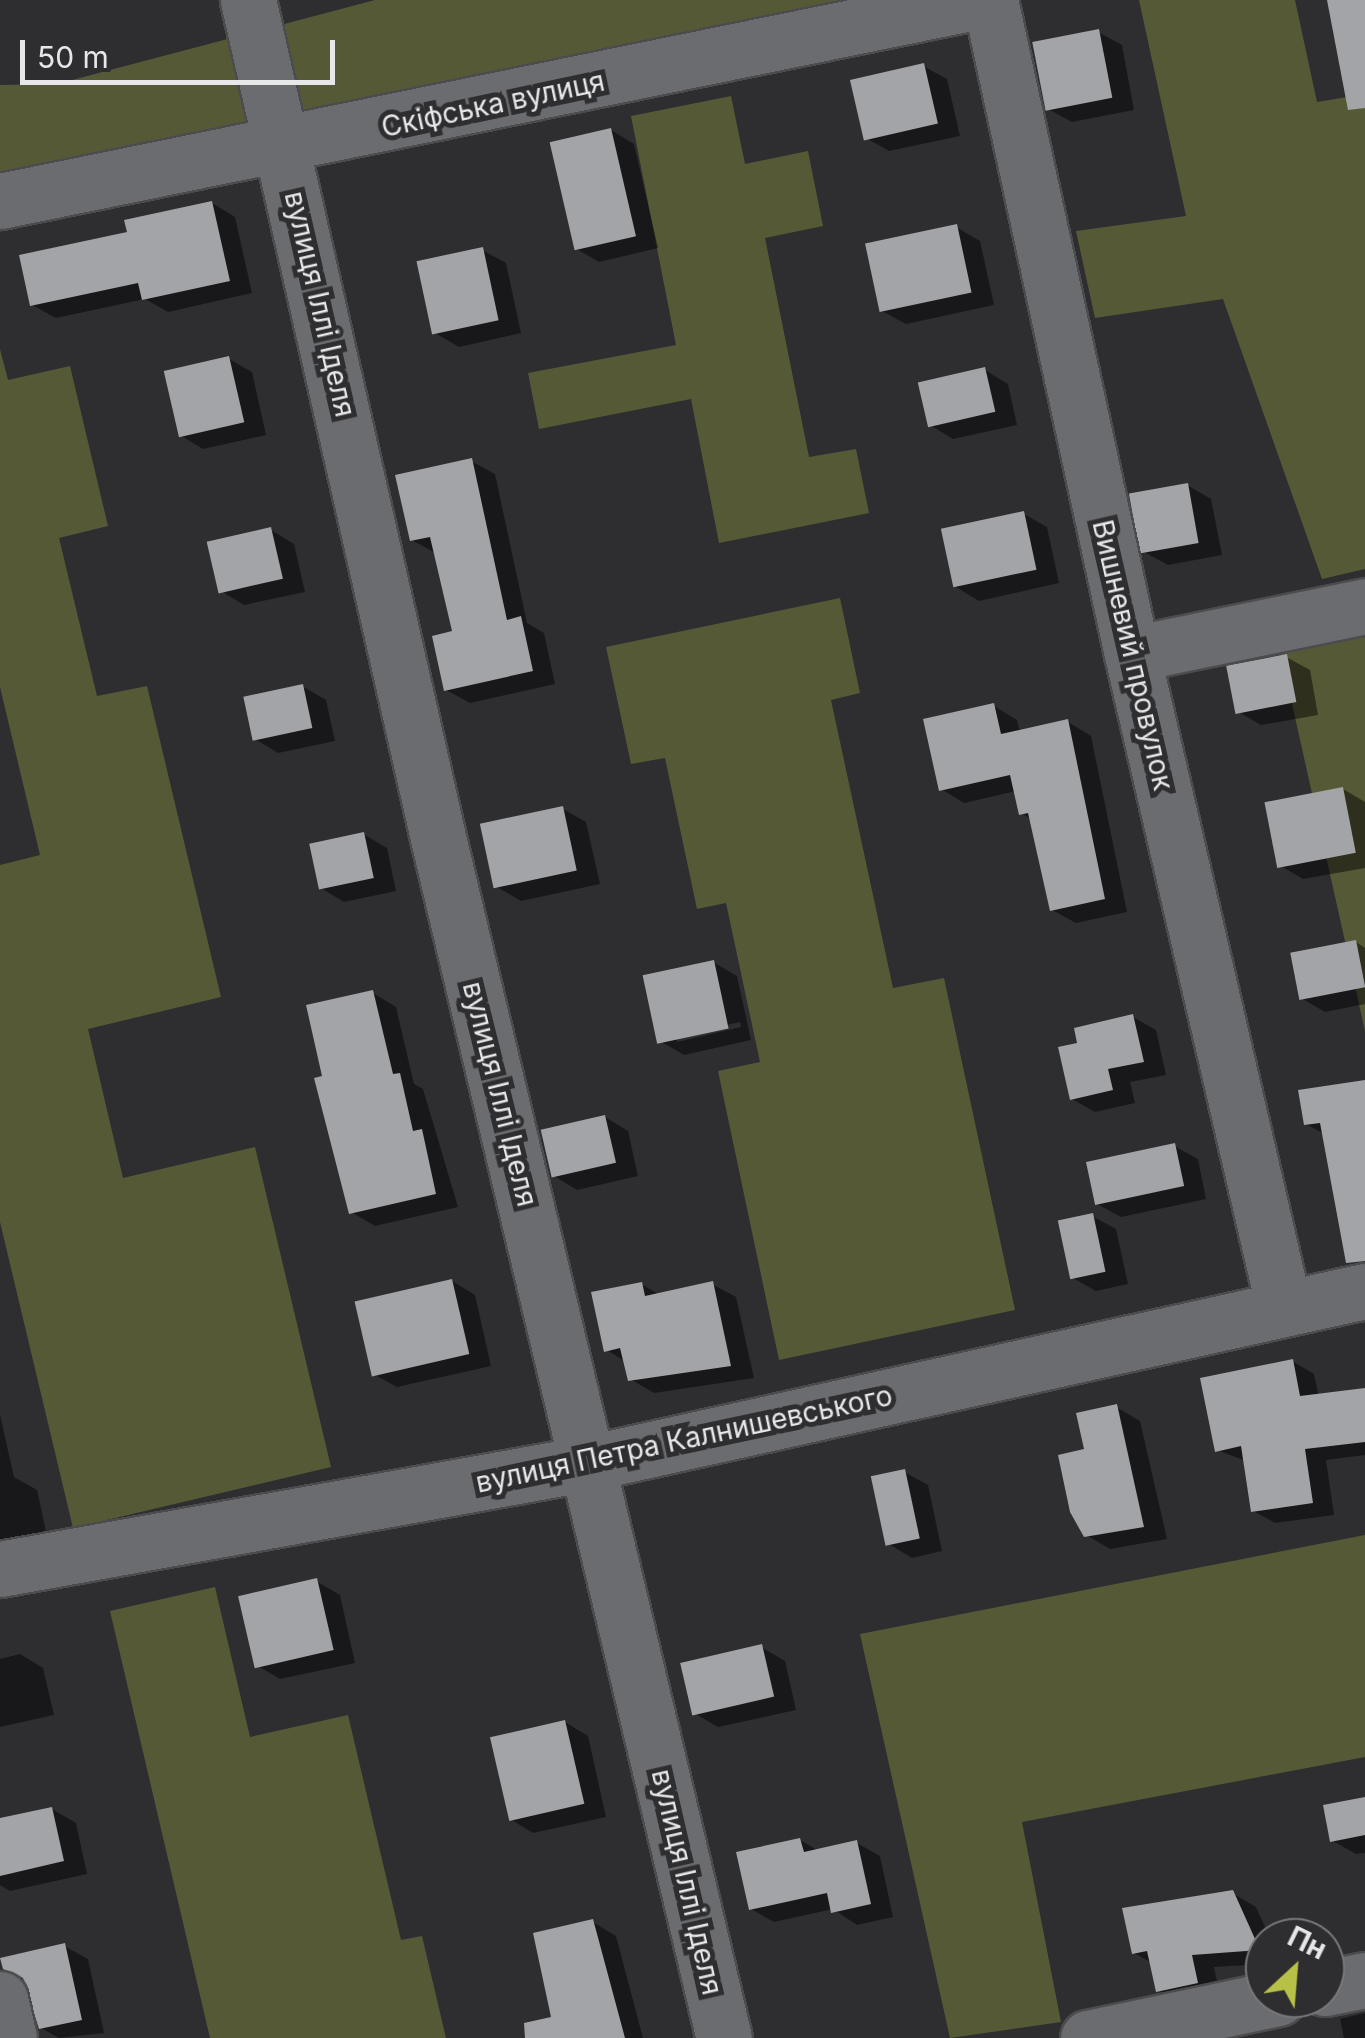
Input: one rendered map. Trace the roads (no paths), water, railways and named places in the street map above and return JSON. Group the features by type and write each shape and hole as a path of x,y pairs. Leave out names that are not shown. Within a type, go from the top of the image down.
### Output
{"street":[{"name":"вулиця Іллі Іделя","path":"248,0 285,148 439,842 724,2038"},
{"name":"Скіфська вулиця","path":"0,201 285,148 988,0"},
{"name":"Вишневий провулок","path":"988,0 1132,654 1284,1308"},
{"path":"1132,654 1365,606"},
{"name":"вулиця Петра Калнишевського","path":"0,1569 589,1464 1365,1291"},
{"path":"0,2000 8,2038"},
{"path":"1088,2038 1245,2005"}]}
